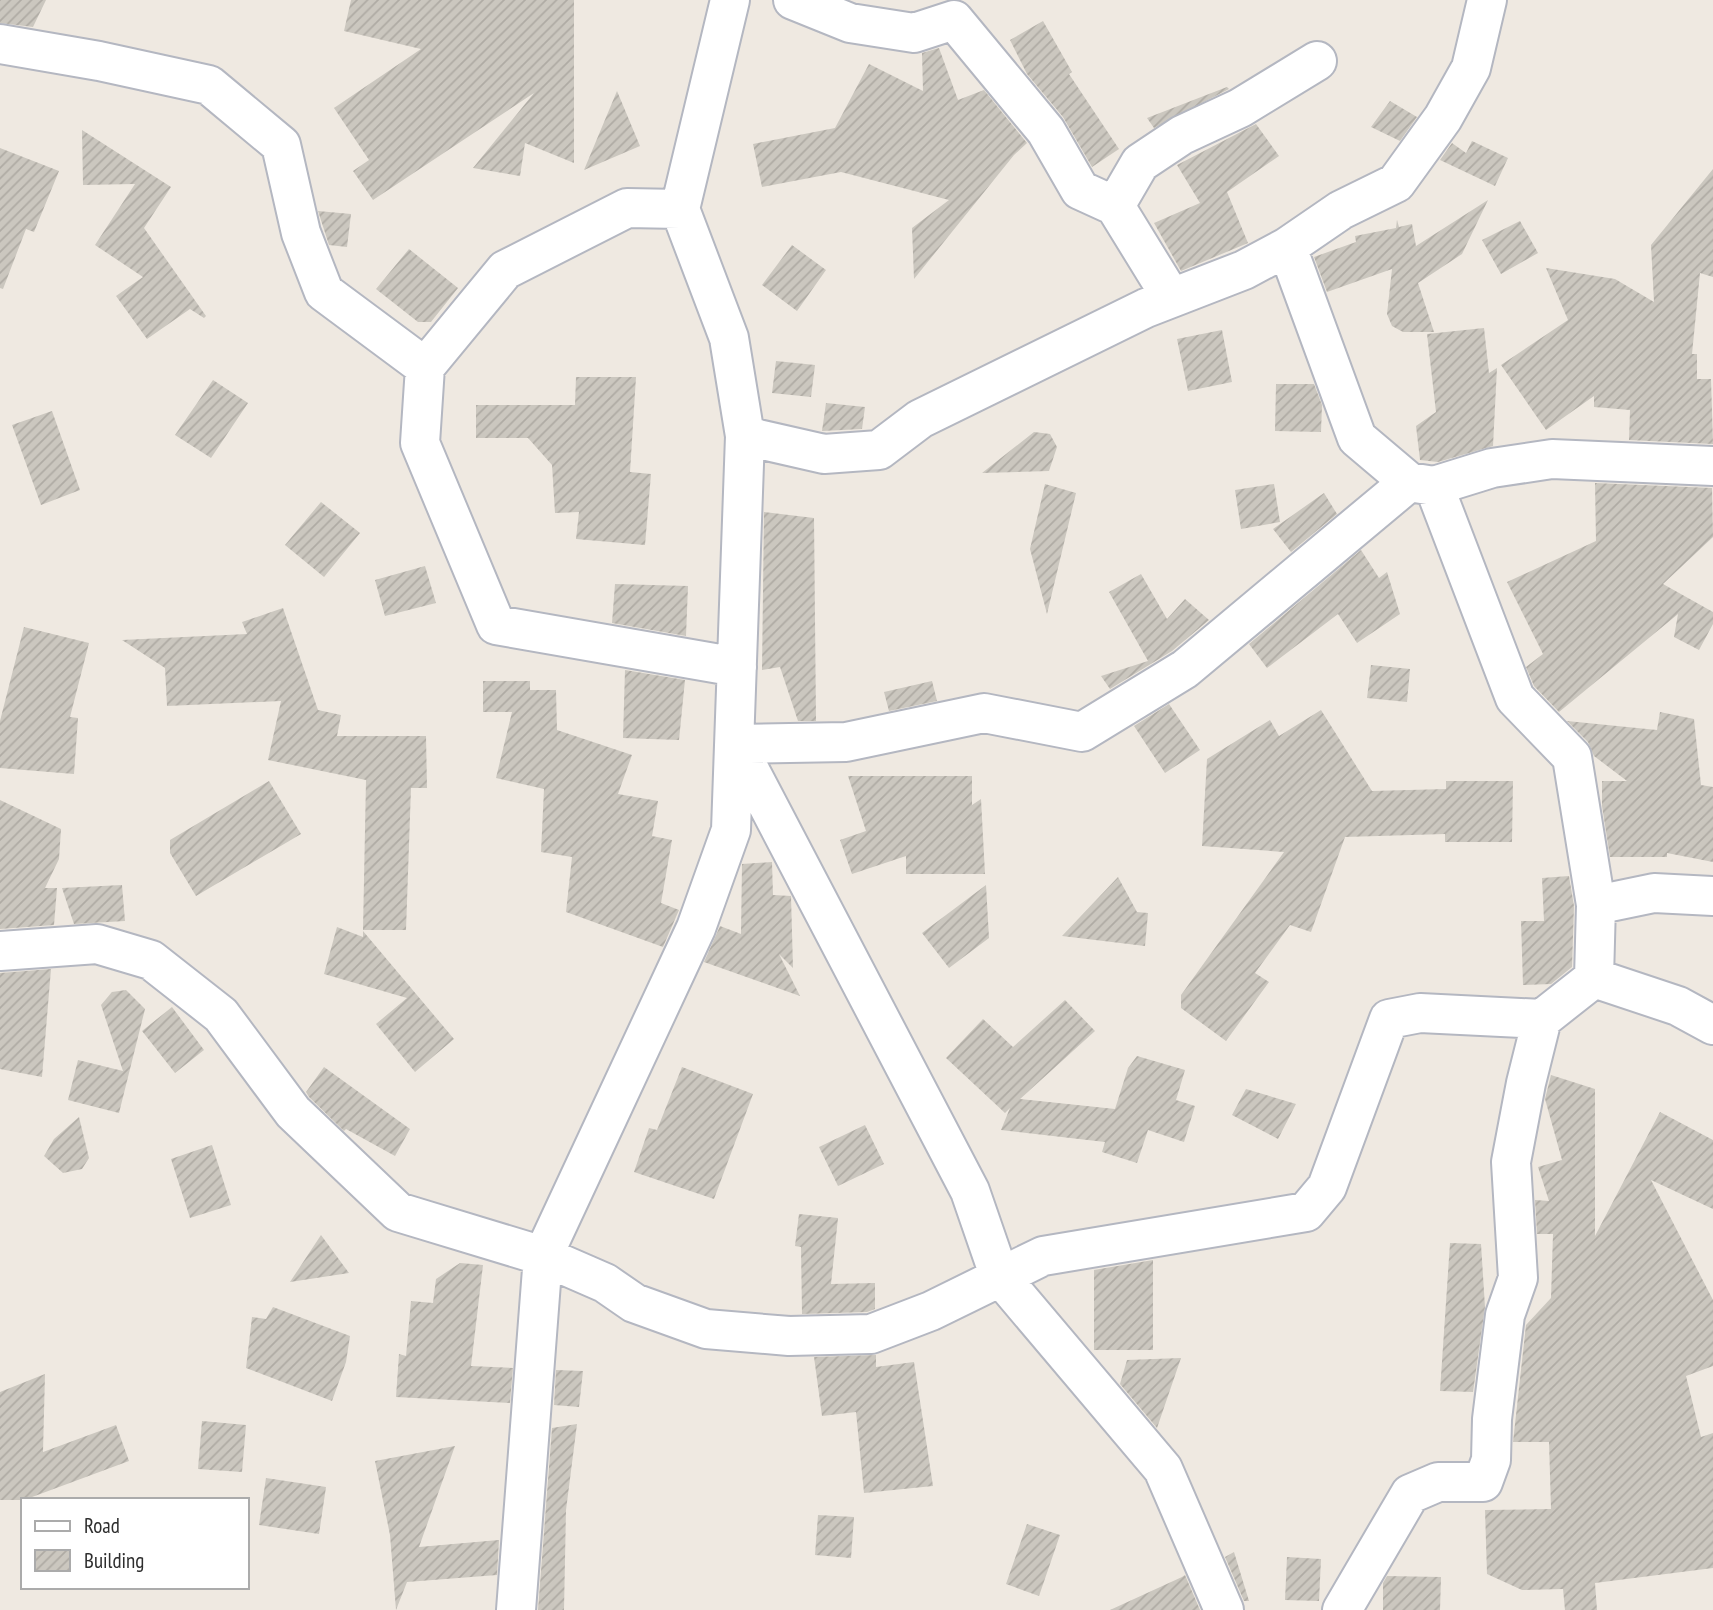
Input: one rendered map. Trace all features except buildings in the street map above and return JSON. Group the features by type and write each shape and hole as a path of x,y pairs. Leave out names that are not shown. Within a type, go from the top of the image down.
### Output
{"street":[{"path":"516,1610 543,1256 696,928 731,830 745,436 729,338 680,209 730,0"},
{"path":"793,0 850,23 914,33 954,20 1046,131 1080,190 1115,206 1171,298"},
{"path":"745,436 824,454 879,450 920,419 1171,298 1244,270 1287,247 1341,210 1396,183 1443,118 1471,68 1487,0"},
{"path":"0,44 99,61 209,85 281,145 301,233 324,292 425,367"},
{"path":"1115,206 1140,163 1182,135 1240,108 1317,61"},
{"path":"680,209 627,208 505,270 425,367 420,443 496,625 737,667"},
{"path":"1287,247 1357,438 1421,484 1515,698 1572,757 1596,905 1594,978"},
{"path":"736,744 846,743 984,713 1082,732 1185,669 1421,484 1492,468 1552,459 1713,466"},
{"path":"736,744 970,1191 999,1275 1163,1469 1224,1610"},
{"path":"1596,905 1654,893 1713,896"},
{"path":"0,951 97,944 150,960 221,1015 293,1112 398,1212 543,1256 605,1283 634,1303 706,1329 789,1336 871,1334 931,1311 999,1275 1043,1256 1306,1212 1327,1187 1389,1018 1420,1013 1542,1019"},
{"path":"1342,1610 1410,1494 1438,1482 1483,1482 1491,1460 1492,1419 1505,1315 1518,1278 1511,1162 1542,1019 1594,978"},
{"path":"1594,978 1678,1006 1713,1025"}]}
